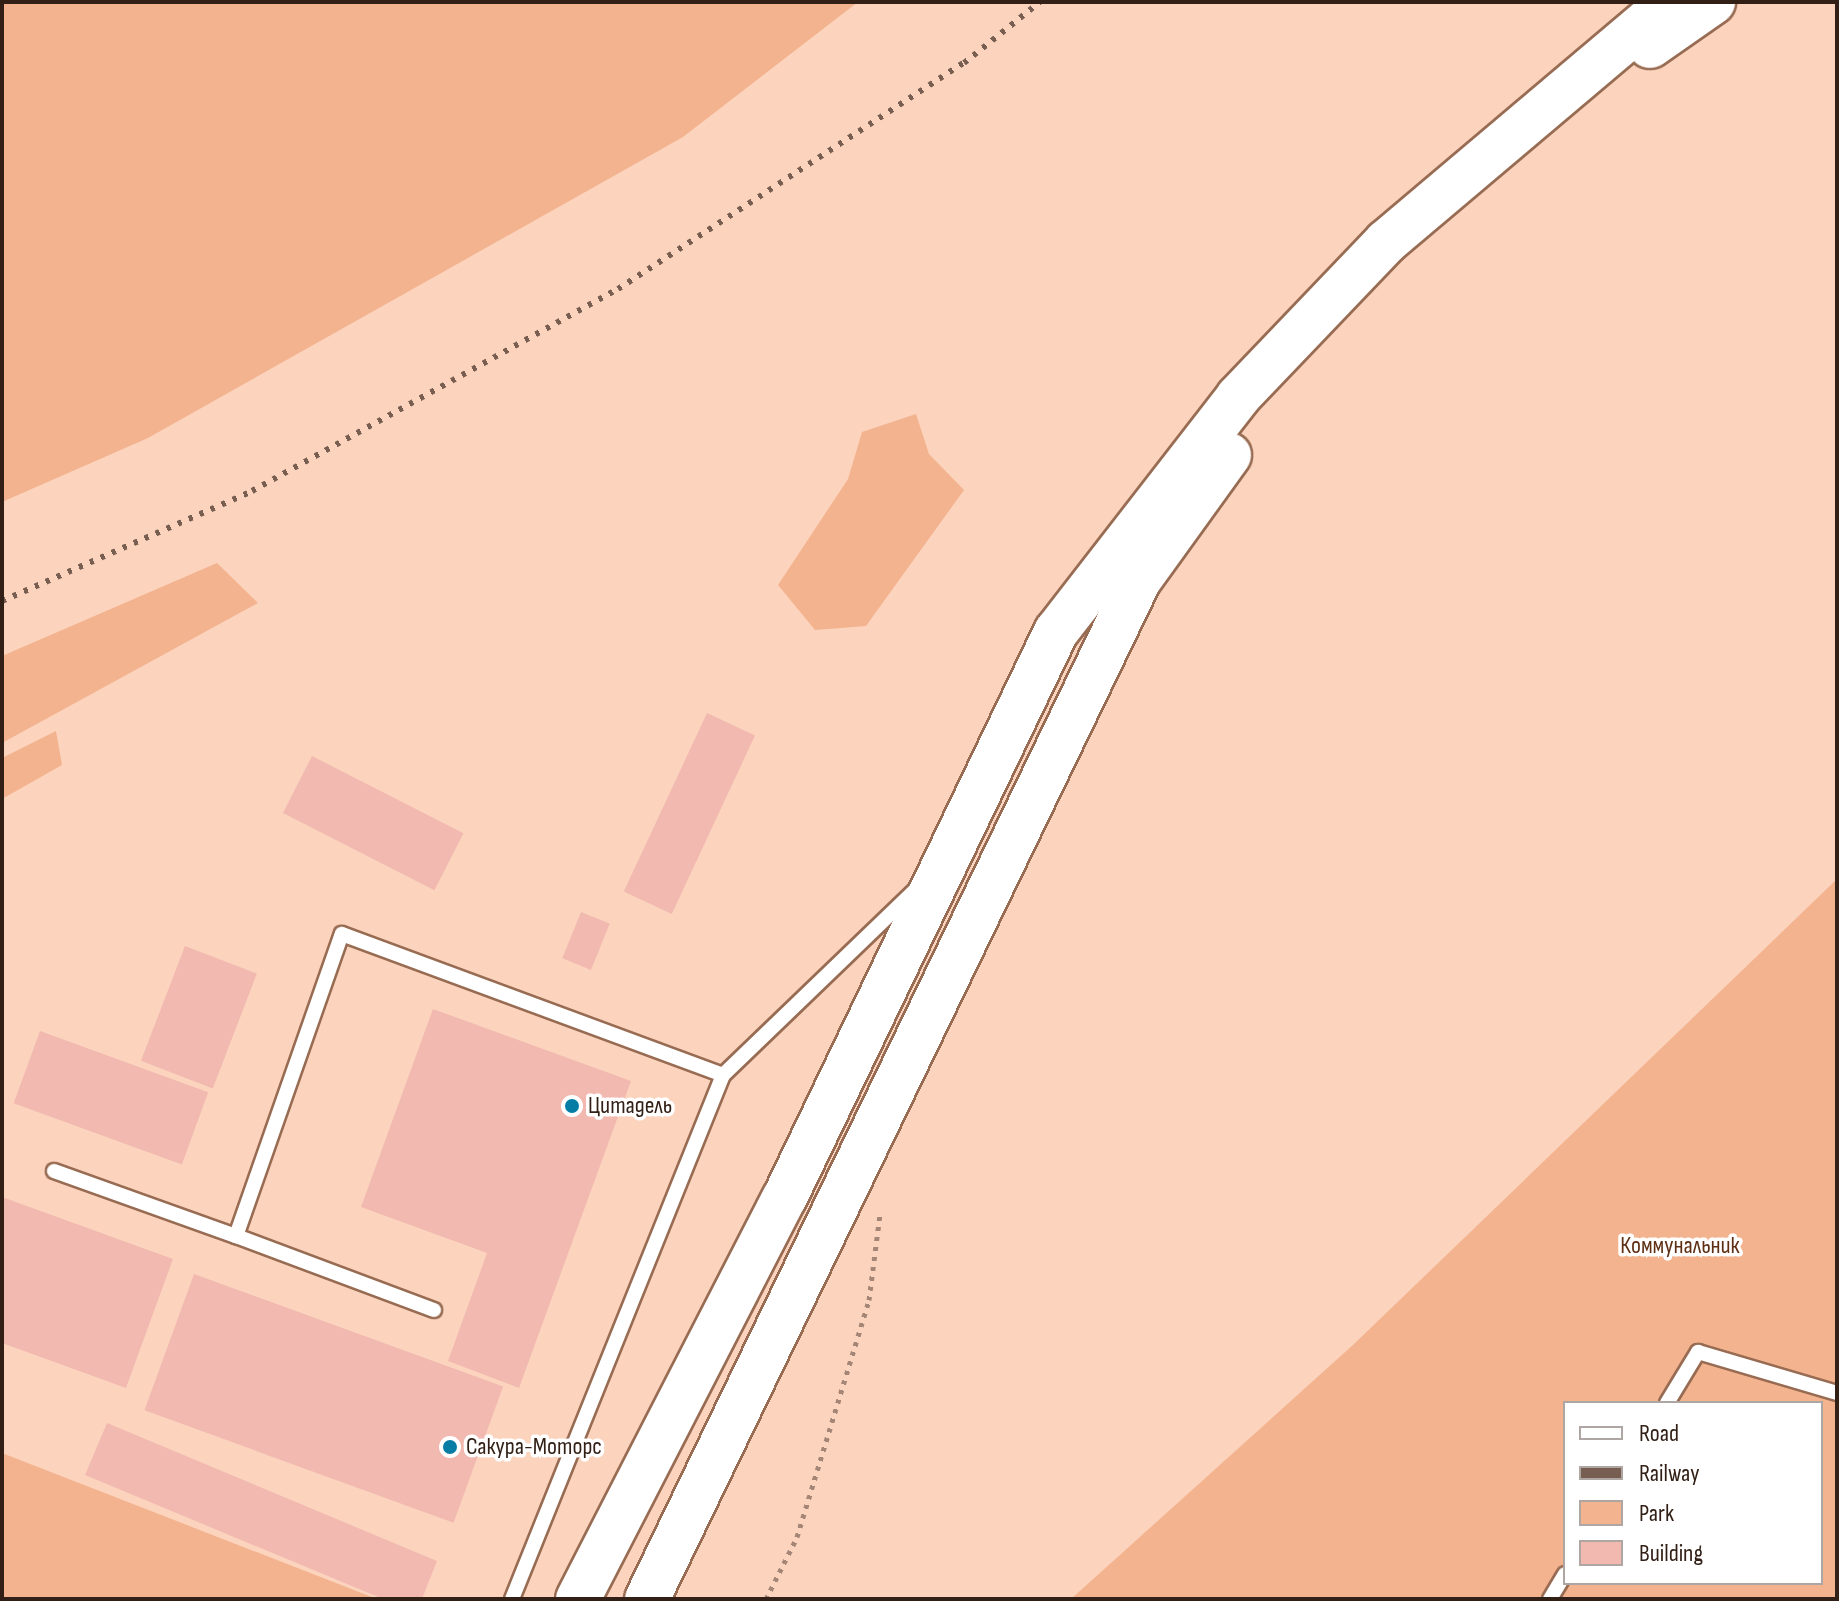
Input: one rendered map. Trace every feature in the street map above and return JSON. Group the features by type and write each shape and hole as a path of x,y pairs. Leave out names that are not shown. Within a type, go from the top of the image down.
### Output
{"main road":[{"path":"578,1599 785,1197 1056,632 1238,397 1386,242 1670,2"},
{"path":"647,1599 1139,580 1262,409 1443,221 1649,47 1713,2"}],"lane":[{"path":"512,1599 723,1075 947,860"},
{"path":"236,1236 342,934 723,1075"},
{"path":"54,1171 434,1310"},
{"path":"1668,1401 1698,1352 1837,1393"},
{"path":"1550,1599 1563,1577"}],"path":[{"path":"766,1599 797,1537 869,1300 881,1210"}],"green space":[{"path":"2,2 858,2 683,137 148,438 2,502"},
{"path":"916,414 929,454 964,490 866,626 815,630 778,585 848,479 862,432"},
{"path":"217,563 258,603 2,743 2,656"},
{"path":"56,731 62,765 2,799 2,758"},
{"name":"Коммунальник","path":"1837,879 1837,1599 1071,1599 1354,1344"},
{"path":"2,1453 377,1599 2,1599"}],"building":[{"path":"707,713 755,735 672,914 624,892"},
{"path":"312,756 463,833 434,890 283,813"},
{"path":"581,912 610,924 591,970 562,958"},
{"path":"185,946 257,974 213,1088 141,1061"},
{"path":"433,1009 631,1081 519,1388 448,1361 487,1253 361,1207"},
{"path":"40,1031 208,1092 182,1165 14,1103"},
{"path":"2,1197 173,1259 126,1388 2,1343"},
{"path":"194,1274 503,1387 454,1523 144,1410"},
{"path":"107,1423 437,1561 422,1599 383,1599 85,1475"}],"railway":[{"path":"2,601 252,491 618,289 964,63 1040,2"}],"place":[{"name":"Цитадель","path":"572,1106"},
{"name":"Сакура-Моторс","path":"450,1447"}]}
